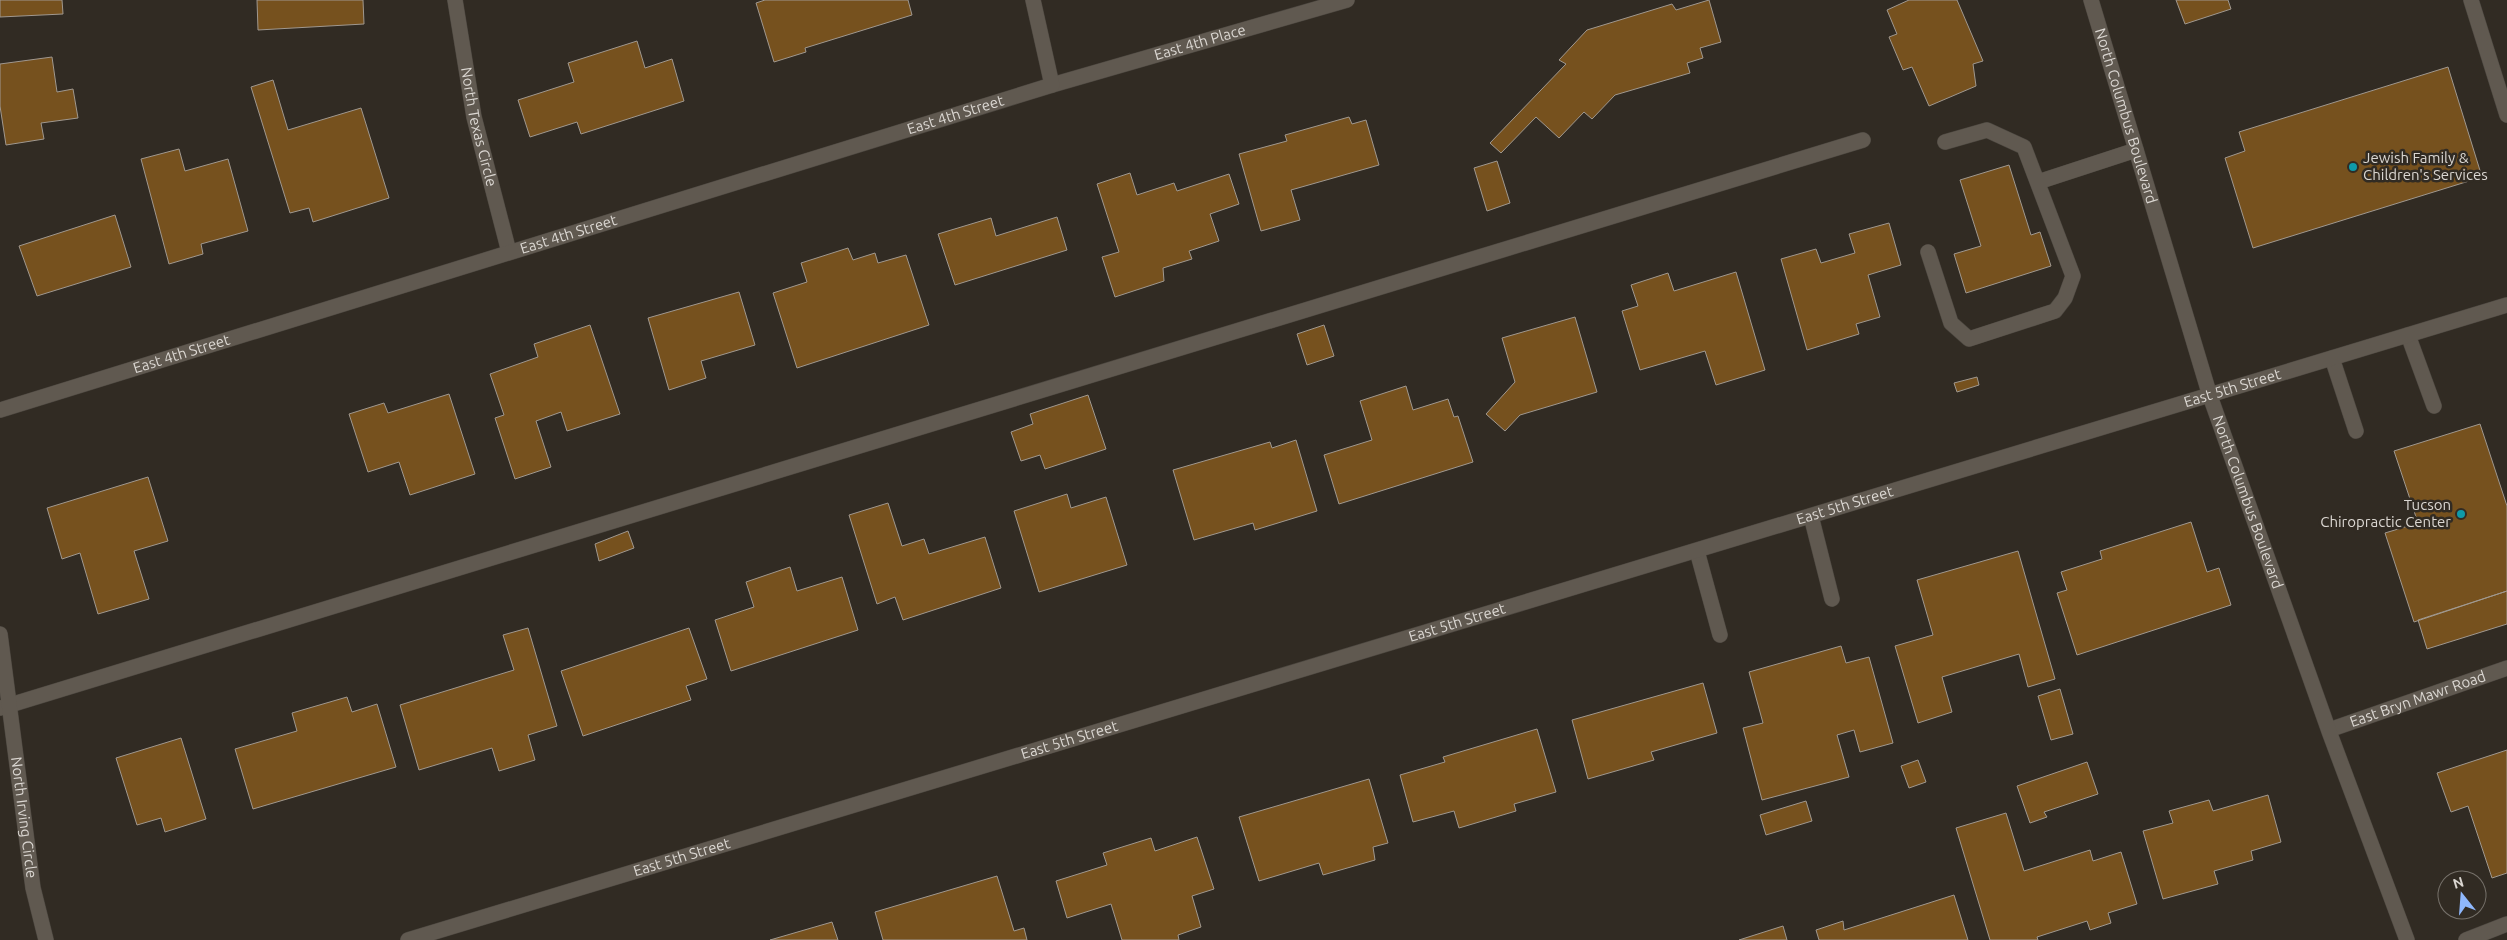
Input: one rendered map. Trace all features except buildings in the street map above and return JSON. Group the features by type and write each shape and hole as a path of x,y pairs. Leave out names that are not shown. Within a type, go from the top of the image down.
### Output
{"street":[{"name":"North Texas Circle","path":"455,0 474,117 509,252"},
{"path":"1033,0 1052,86"},
{"name":"East 4th Place","path":"1052,86 1347,0"},
{"name":"North Columbus Boulevard","path":"2091,0 2210,396 2406,940"},
{"path":"2471,0 2507,116"},
{"name":"East 4th Street","path":"0,410 1052,86"},
{"path":"1928,252 1951,323 1969,339 2055,310 2065,298 2072,276 2024,147 1987,130 1944,142"},
{"path":"4,706 1863,140"},
{"path":"2038,182 2136,150"},
{"name":"East 5th Street","path":"408,940 2507,305"},
{"path":"2408,335 2434,406"},
{"path":"2332,358 2356,431"},
{"path":"1811,516 1832,599"},
{"path":"1697,551 1720,635"},
{"name":"North Irving Circle","path":"0,634 4,706 33,888 46,940"},
{"name":"East Bryn Mawr Road","path":"2329,730 2507,668"},
{"path":"2466,940 2507,924"}],"place":[{"name":"Jewish Family & Children's Services","path":"2353,167"},
{"name":"Tucson Chiropractic Center","path":"2461,514"}]}
